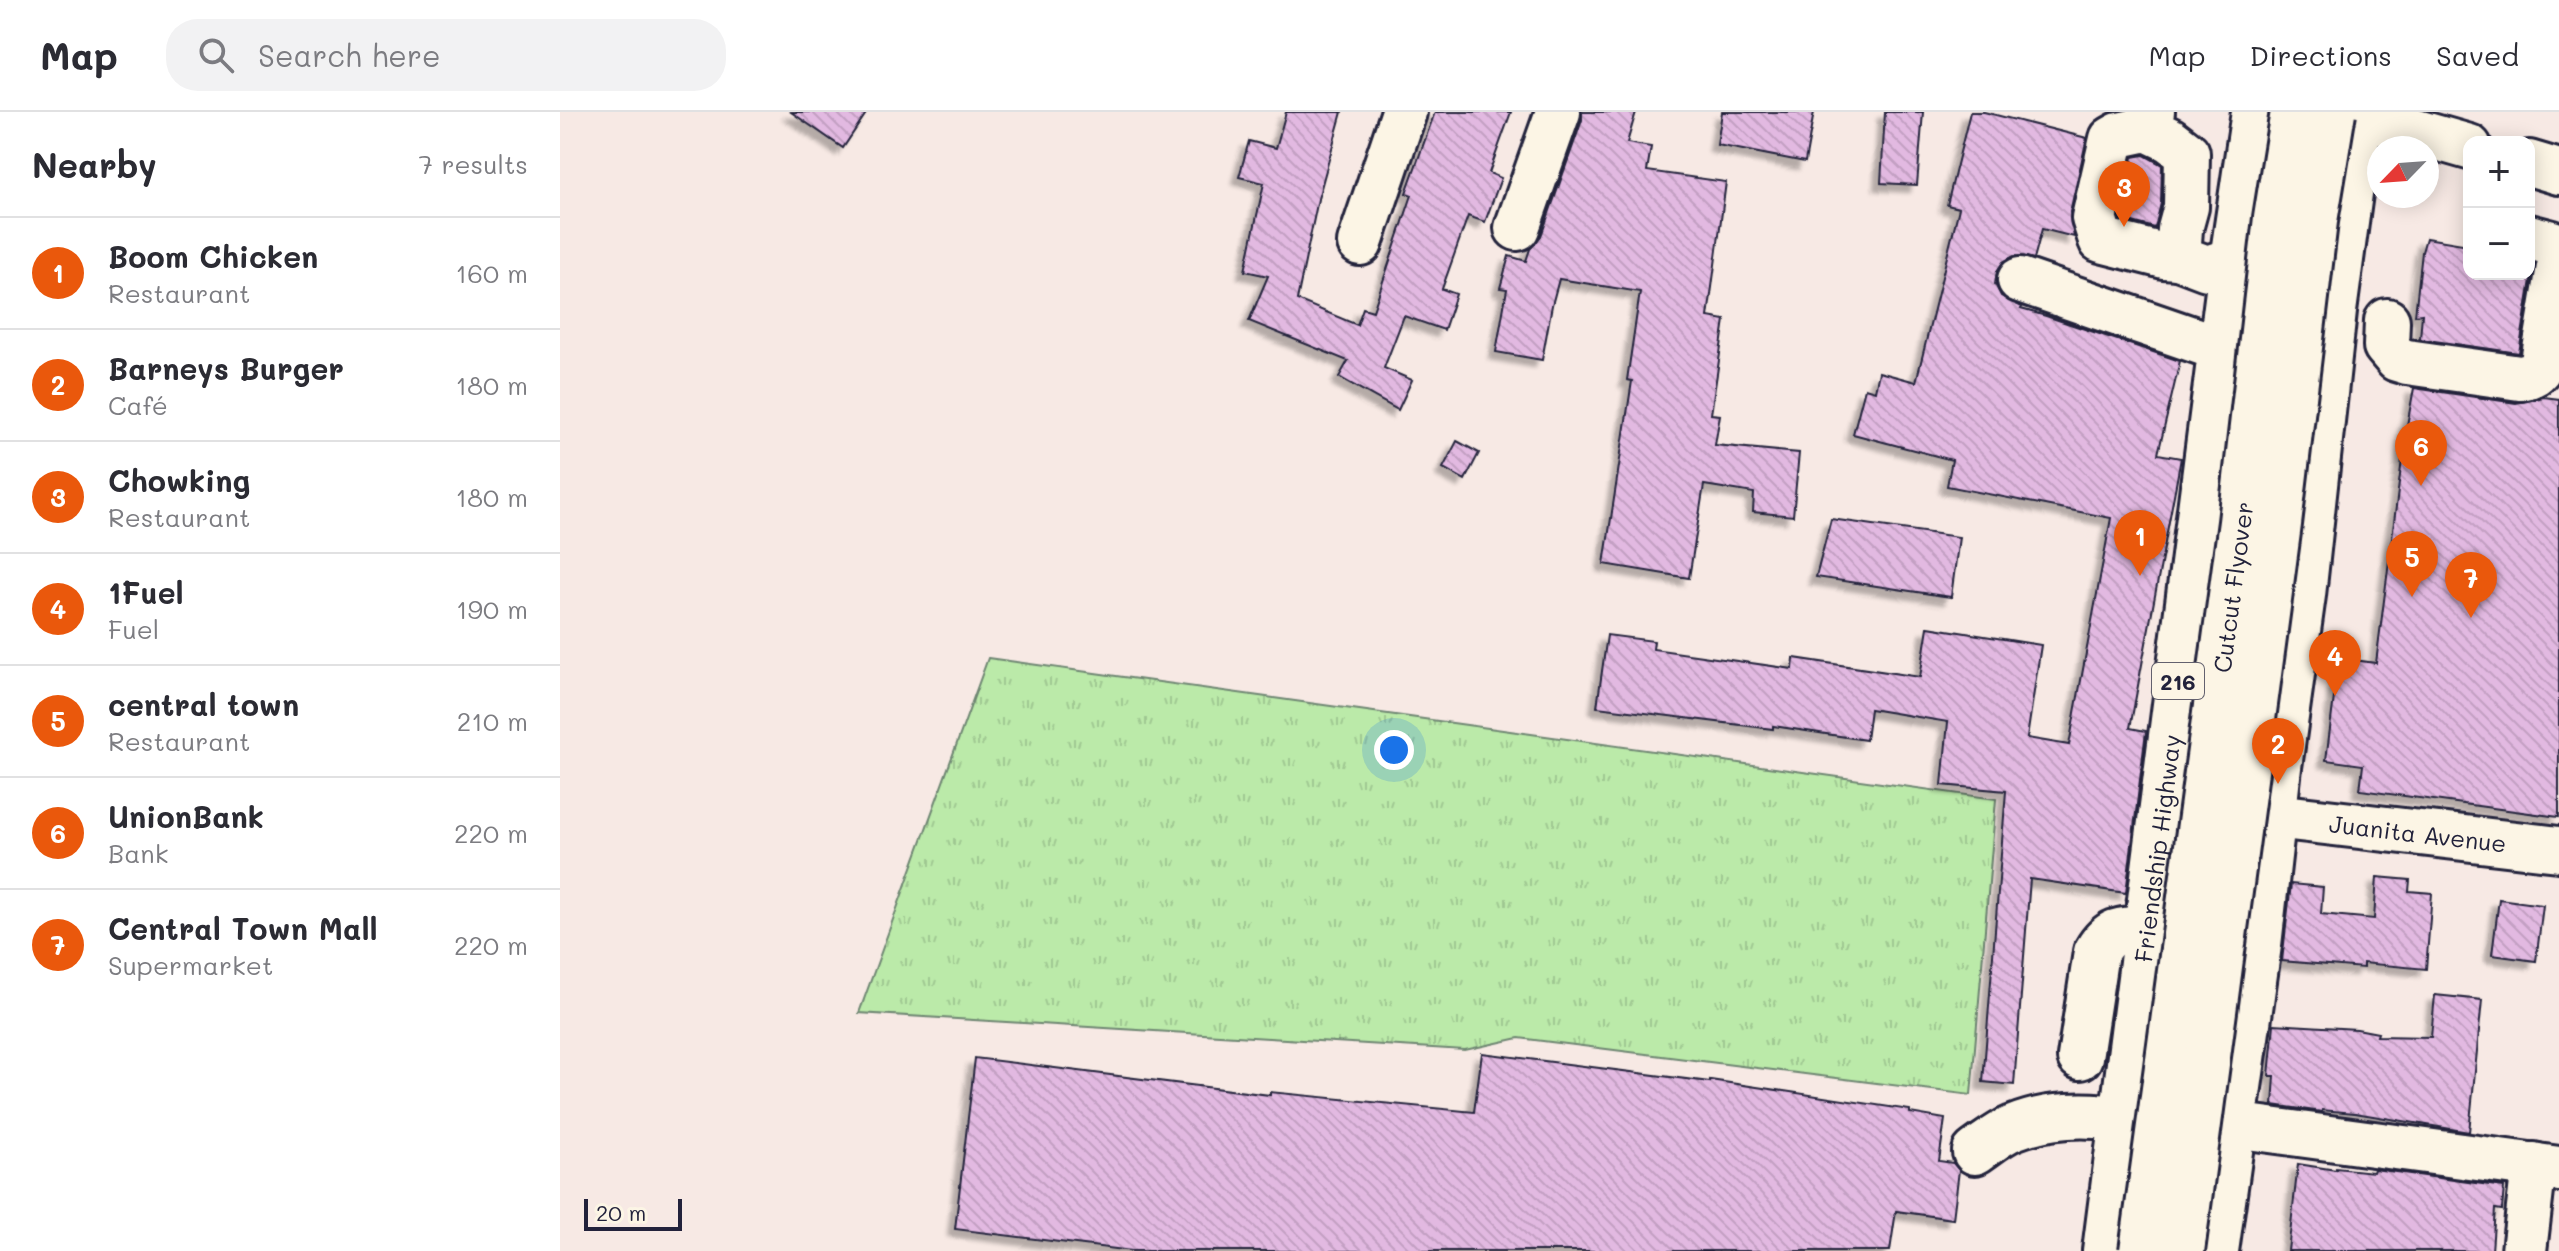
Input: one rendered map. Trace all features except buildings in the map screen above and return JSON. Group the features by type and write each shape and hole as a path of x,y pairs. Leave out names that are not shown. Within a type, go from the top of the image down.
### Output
{"main road":[{"path":"1360,243 1404,112"},
{"path":"1517,228 1558,112"},
{"name":"Friendship Highway","path":"2105,1251 2232,260 2254,112"},
{"name":"Cutcut Flyover","path":"2142,1251 2239,538 2276,218 2293,112"},
{"path":"2216,1251 2303,595 2325,384 2347,215 2350,113 2431,135"},
{"name":"Cutcut Flyover","path":"2182,1251 2279,524 2315,221 2350,113"},
{"path":"2178,257 2187,195 2187,153 2149,121 2112,139 2095,224 2101,240 2178,257 2207,268 2232,260"},
{"path":"2535,165 2559,172"},
{"path":"2347,215 2358,192 2367,182"},
{"path":"2535,239 2552,243 2559,254"},
{"path":"2387,321 2386,346 2397,359 2520,378 2536,374 2543,362 2559,267"},
{"path":"2020,280 2220,360 2268,350 2287,353 2312,366 2325,384"},
{"path":"2159,833 2168,850 2186,863 2229,869 2244,866 2257,857 2273,830"},
{"name":"Juanita Avenue","path":"2273,830 2559,849"},
{"path":"2080,1057 2096,952 2103,940 2114,931 2147,929"},
{"path":"1975,1152 2012,1128 2050,1117 2102,1115 2122,1119"},
{"path":"2233,1125 2547,1167 2524,1251"}],"green space":[{"path":"988,658 1996,799 1971,1095 1519,1038 1465,1050 859,1013"}],"place":[{"name":"Chowking","path":"2124,227"},
{"name":"UnionBank","path":"2421,486"},
{"name":"Boom Chicken","path":"2140,576"},
{"name":"central town","path":"2412,597"},
{"name":"Central Town Mall","path":"2471,618"},
{"name":"1Fuel","path":"2335,696"},
{"name":"Barneys Burger","path":"2278,784"}]}
